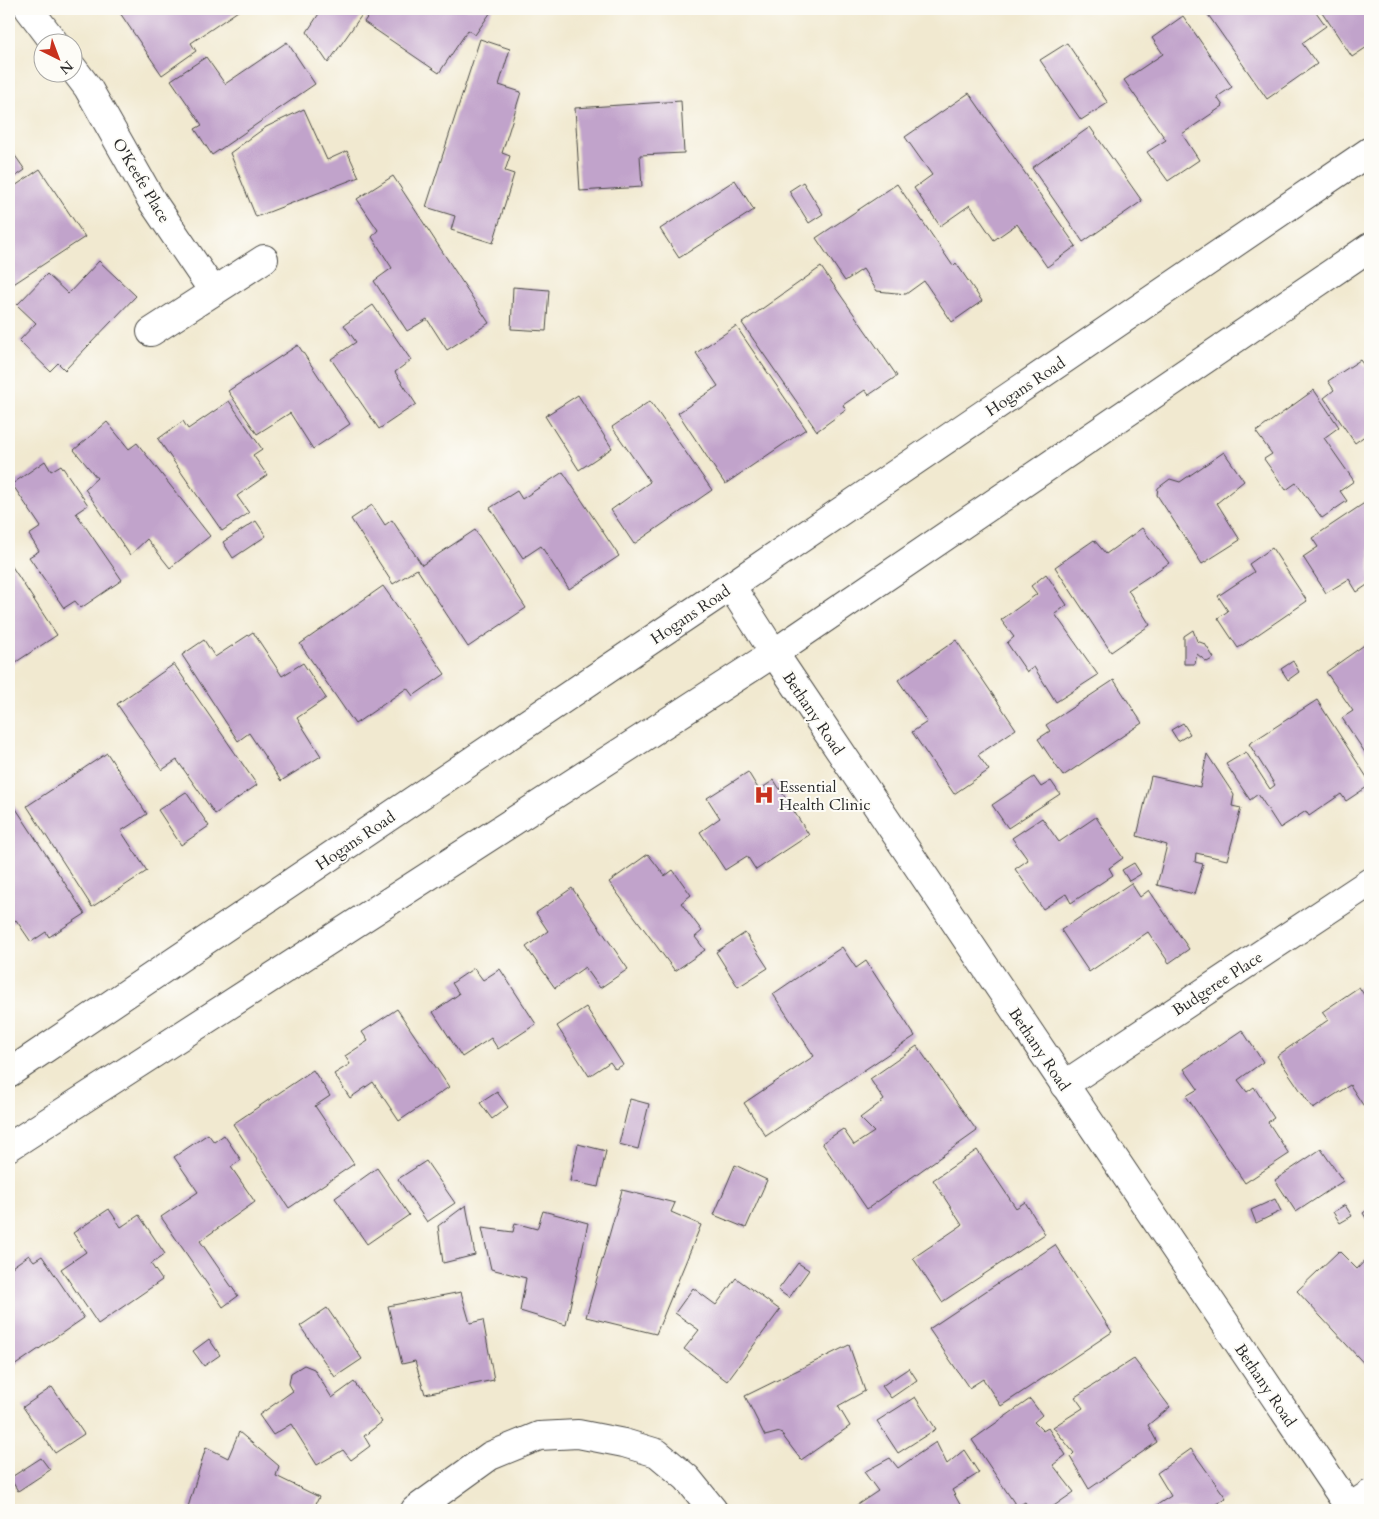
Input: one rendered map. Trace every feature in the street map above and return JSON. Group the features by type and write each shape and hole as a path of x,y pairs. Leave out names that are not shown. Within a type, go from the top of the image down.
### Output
{"street":[{"path":"29,9 46,32"},
{"name":"O'Keefe Place","path":"82,80 152,201 213,291"},
{"name":"Hogans Road","path":"9,1073 732,586 1370,151"},
{"path":"9,1147 774,653 1370,247"},
{"path":"151,332 264,259"},
{"name":"Bethany Road","path":"732,586 774,653 1064,1084 1357,1504"},
{"name":"Budgeree Place","path":"1064,1084 1370,882"},
{"path":"415,1510 490,1456 539,1436 578,1434 624,1443 656,1453 687,1478 713,1510"}],"building":[{"path":"241,9 191,43 196,51 162,75 118,10"},
{"path":"322,9 366,9 328,63 307,32"},
{"path":"373,9 493,9 475,35 468,30 439,73 364,22"},
{"path":"1204,9 1314,9 1326,26 1302,43 1317,64 1267,99"},
{"path":"1320,9 1364,9 1370,18 1370,45 1352,57"},
{"path":"1183,16 1232,87 1217,97 1223,106 1182,134 1199,160 1168,181 1147,152 1166,140 1124,80 1163,54 1152,38"},
{"path":"480,39 510,49 499,85 521,92 502,153 510,156 505,171 514,174 493,243 451,230 455,216 426,207"},
{"path":"287,42 315,84 212,155 195,129 202,125 171,80 206,57 225,84"},
{"path":"1067,43 1108,103 1081,120 1040,60"},
{"path":"969,93 1076,246 1047,267 1017,224 994,240 970,205 940,226 914,188 932,175 905,137"},
{"path":"681,101 684,153 640,155 642,187 580,191 575,108"},
{"path":"304,109 327,160 347,151 359,177 256,217 230,153 266,127"},
{"path":"1090,127 1142,201 1083,242 1032,168"},
{"path":"9,147 25,170 9,181"},
{"path":"40,169 85,237 9,287 9,190"},
{"path":"393,176 489,323 447,350 427,319 407,331 374,281 392,268 372,237 378,230 357,199"},
{"path":"735,180 754,210 679,258 660,229"},
{"path":"803,182 823,214 809,223 789,191"},
{"path":"897,184 953,266 956,263 982,301 952,322 924,281 906,294 877,291 863,269 845,281 816,238"},
{"path":"99,261 136,296 65,370 58,363 50,371 19,341 36,323 17,305 47,274 68,294"},
{"path":"821,267 897,376 869,395 865,390 843,405 846,410 817,431 742,323"},
{"path":"513,287 549,290 546,331 511,329"},
{"path":"373,305 411,360 395,372 416,404 379,429 331,359 356,342 344,325"},
{"path":"736,326 806,429 725,484 678,413 718,386 696,353"},
{"path":"298,345 350,424 313,449 290,413 257,434 228,391"},
{"path":"1360,360 1365,367 1370,364 1370,442 1366,435 1355,443 1324,398 1334,390 1328,381"},
{"path":"1314,390 1339,427 1324,438 1354,481 1340,491 1347,501 1322,518 1296,483 1286,490 1264,459 1272,454 1256,432"},
{"path":"578,395 612,448 579,470 545,416"},
{"path":"229,401 262,449 253,455 267,475 237,496 249,513 222,531 158,439 183,421 188,429"},
{"path":"650,401 712,490 634,544 611,510 650,482 612,427"},
{"path":"107,422 129,449 137,443 210,536 170,568 147,539 130,555 85,489 97,478 74,450"},
{"path":"1224,452 1244,481 1217,503 1240,540 1202,564 1157,495 1158,488 1170,479 1180,482"},
{"path":"45,461 51,471 61,465 88,505 76,513 122,580 81,608 75,601 64,608 29,557 39,551 29,535 41,527 12,484"},
{"path":"563,472 619,556 569,589 541,546 523,558 490,508 517,491 522,499"},
{"path":"1369,500 1370,583 1357,592 1349,579 1326,593 1303,557 1318,547 1312,538"},
{"path":"372,505 385,525 392,520 422,565 475,530 526,608 468,647 417,569 393,584 351,519"},
{"path":"256,521 266,536 233,558 223,542"},
{"path":"1142,528 1169,563 1128,590 1150,625 1111,652 1055,567 1094,540 1106,554"},
{"path":"1272,548 1307,601 1238,648 1218,618 1228,611 1218,596 1254,572 1249,564"},
{"path":"9,562 57,635 13,664 9,656"},
{"path":"1046,574 1067,605 1055,614 1098,675 1056,702 1034,667 1027,672 1007,643 1014,637 1001,620 1037,594 1031,586"},
{"path":"383,586 445,674 413,696 407,688 355,724 300,644"},
{"path":"1193,630 1197,641 1205,644 1214,658 1207,662 1197,654 1195,664 1184,664 1184,636"},
{"path":"253,632 282,676 303,663 326,698 297,718 321,756 281,781 249,733 238,741 182,655 204,640 215,657"},
{"path":"956,640 1016,729 978,755 989,770 954,794 912,732 927,722 898,680"},
{"path":"1370,641 1370,760 1342,718 1353,711 1326,672"},
{"path":"1293,661 1299,672 1288,680 1281,669"},
{"path":"174,664 257,785 215,814 177,760 162,770 117,704"},
{"path":"1114,680 1142,723 1063,776 1038,739 1050,731 1046,725"},
{"path":"1317,700 1370,782 1370,785 1346,801 1341,794 1309,816 1306,811 1280,828 1258,794 1250,800 1226,764 1246,752 1270,789 1275,785 1249,744"},
{"path":"1183,723 1190,734 1178,741 1171,730"},
{"path":"107,753 147,814 121,831 147,871 92,907 27,806"},
{"path":"1207,754 1234,795 1232,806 1241,808 1227,860 1196,853 1195,862 1203,864 1194,894 1157,885 1167,845 1137,836 1151,776 1200,787"},
{"path":"748,772 759,790 774,780 809,835 756,870 747,856 725,870 700,832 720,818 707,798"},
{"path":"1034,777 1041,787 1051,781 1060,794 1008,828 992,805"},
{"path":"186,792 209,826 181,845 158,810"},
{"path":"9,798 85,914 49,937 46,932 31,942 16,920 9,925"},
{"path":"1096,817 1123,858 1109,868 1113,875 1071,903 1066,894 1043,909 1015,869 1028,860 1012,838 1042,818 1059,842"},
{"path":"648,854 665,876 673,870 691,895 681,903 702,931 695,937 705,950 675,971 609,882"},
{"path":"1134,863 1141,874 1129,881 1122,870"},
{"path":"1131,883 1140,897 1149,890 1189,949 1169,963 1148,932 1089,972 1061,930"},
{"path":"572,888 628,969 600,988 585,967 555,988 526,947 548,931 536,913"},
{"path":"745,933 768,968 738,987 716,952"},
{"path":"842,947 856,968 866,961 915,1036 766,1136 744,1103 814,1056 773,994"},
{"path":"474,968 483,980 500,969 536,1024 498,1049 491,1038 462,1057 433,1012 459,994 452,983"},
{"path":"1359,987 1370,1004 1370,1104 1365,1108 1350,1085 1313,1109 1277,1056 1328,1020 1322,1012"},
{"path":"586,1007 623,1065 615,1069 610,1062 589,1076 557,1026"},
{"path":"397,1009 449,1087 399,1121 373,1082 350,1098 334,1074 350,1064 345,1056 368,1041 362,1032"},
{"path":"1242,1030 1263,1062 1238,1080 1247,1092 1254,1087 1274,1118 1268,1122 1289,1154 1245,1183 1186,1096 1198,1089 1184,1069"},
{"path":"917,1046 977,1131 867,1209 822,1143 843,1129 854,1145 874,1132 860,1118 884,1100 870,1079"},
{"path":"313,1070 330,1096 315,1106 354,1164 289,1208 233,1124"},
{"path":"497,1092 508,1107 492,1119 480,1103"},
{"path":"630,1099 649,1104 638,1149 619,1144"},
{"path":"208,1134 214,1142 224,1135 241,1160 231,1167 255,1202 200,1241 238,1296 223,1307 161,1217 198,1192 174,1157"},
{"path":"578,1144 606,1151 598,1187 570,1181"},
{"path":"1321,1149 1343,1181 1296,1212 1275,1180"},
{"path":"977,1150 1016,1208 1025,1202 1045,1234 942,1302 913,1258 962,1225 933,1180"},
{"path":"426,1161 455,1203 427,1222 398,1179"},
{"path":"735,1165 767,1180 746,1228 714,1215"},
{"path":"377,1168 409,1215 367,1244 335,1198"},
{"path":"622,1190 675,1203 671,1212 701,1225 656,1334 586,1317"},
{"path":"1275,1199 1281,1211 1256,1223 1251,1210"},
{"path":"466,1205 475,1255 443,1263 438,1226"},
{"path":"1345,1205 1352,1216 1340,1223 1333,1212"},
{"path":"1370,1208 1370,1225 1363,1213"},
{"path":"109,1209 121,1227 139,1215 165,1254 151,1264 162,1280 98,1324 61,1269 86,1252 73,1233"},
{"path":"543,1211 588,1223 566,1325 520,1311 526,1278 491,1269 482,1228 513,1232 515,1223 537,1229"},
{"path":"1055,1245 1112,1332 1001,1406 983,1379 969,1388 929,1329"},
{"path":"1339,1251 1357,1269 1370,1255 1370,1370 1297,1291"},
{"path":"29,1255 34,1261 42,1256 84,1318 14,1366 9,1357 9,1269"},
{"path":"798,1263 809,1270 789,1298 778,1290"},
{"path":"736,1278 780,1310 727,1381 684,1349 699,1330 675,1313 693,1288 716,1305"},
{"path":"461,1292 470,1323 483,1320 494,1380 425,1394 415,1361 402,1364 388,1306"},
{"path":"327,1308 362,1359 335,1377 300,1326"},
{"path":"209,1339 220,1355 204,1366 193,1351"},
{"path":"849,1345 865,1391 838,1406 850,1426 801,1460 780,1432 765,1436 745,1396"},
{"path":"1134,1359 1170,1407 1148,1425 1157,1442 1089,1489 1070,1457 1074,1453 1053,1427 1083,1408 1075,1397"},
{"path":"304,1365 314,1369 332,1398 354,1382 382,1422 364,1436 370,1446 351,1460 343,1450 317,1465 291,1424 273,1435 259,1415 293,1391 289,1384 291,1373"},
{"path":"909,1368 917,1380 891,1398 882,1386"},
{"path":"52,1387 84,1434 55,1453 23,1407"},
{"path":"915,1397 936,1429 898,1453 877,1421"},
{"path":"1030,1399 1042,1415 1034,1422 1043,1431 1048,1428 1066,1455 1053,1465 1074,1492 1048,1510 1030,1510 1025,1502 1017,1507 972,1440"},
{"path":"239,1432 279,1466 276,1476 319,1497 313,1510 199,1510 188,1507 206,1447 228,1458"},
{"path":"936,1442 947,1464 964,1450 979,1473 952,1490 963,1510 856,1510 854,1507 878,1491 864,1472 890,1458 898,1468"},
{"path":"1191,1449 1226,1498 1213,1506 1216,1510 1149,1510 1171,1496 1157,1473"},
{"path":"41,1458 50,1470 18,1491 10,1478"}],"place":[{"name":"Essential Health Clinic","path":"764,795"}]}
